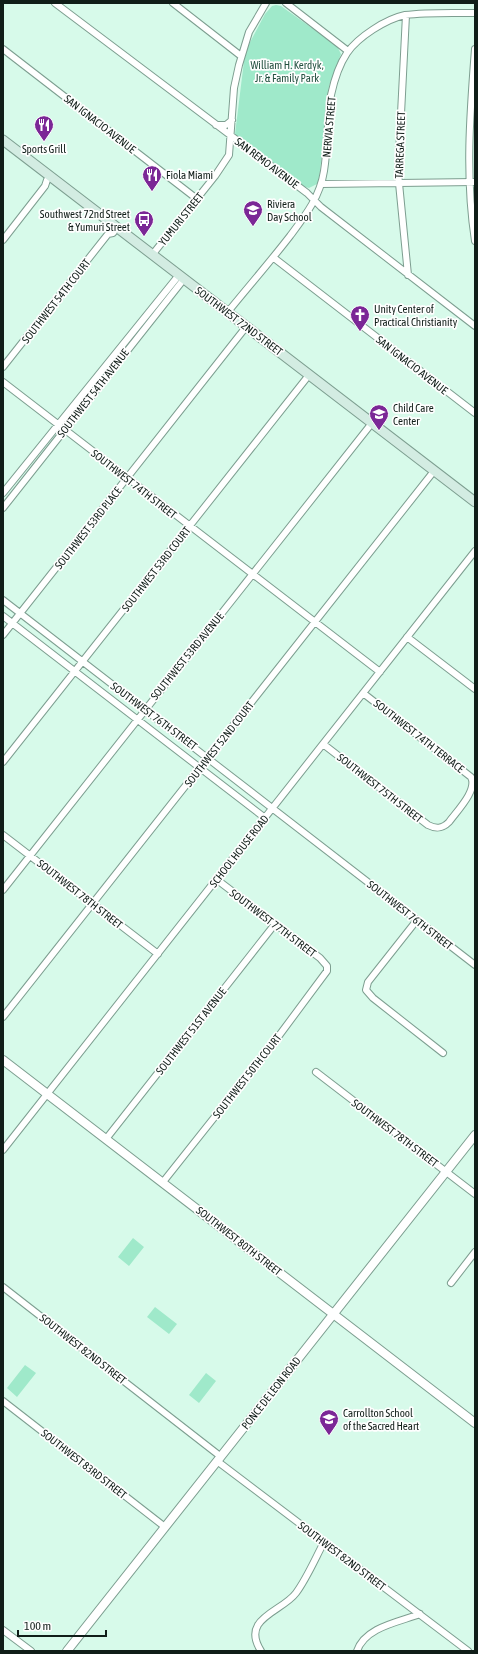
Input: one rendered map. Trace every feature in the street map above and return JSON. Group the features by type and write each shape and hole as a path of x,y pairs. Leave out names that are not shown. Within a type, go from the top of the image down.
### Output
{"main road":[{"name":"SOUTHWEST 72ND STREET","path":"3,140 475,502"}],"street":[{"name":"SAN REMO AVENUE","path":"55,3 315,200 408,275 475,326"},
{"path":"173,3 241,56"},
{"name":"YUMURI STREET","path":"152,255 228,158 235,81 241,56 249,32 266,3"},
{"path":"286,3 348,51"},
{"name":"NERVIA STREET","path":"227,313 274,258 315,200 321,184 326,162 333,87 339,68 348,51 367,34 389,20 406,15 475,12"},
{"name":"TARREGA STREET","path":"406,15 399,183 408,275"},
{"name":"SAN IGNACIO AVENUE","path":"3,49 197,199"},
{"path":"475,49 469,141 475,241"},
{"path":"216,125 226,125 232,120"},
{"path":"3,240 45,186 52,184 52,178"},
{"path":"321,184 472,182"},
{"name":"SOUTHWEST 54TH COURT","path":"3,367 108,234 113,233 114,226"},
{"name":"SAN IGNACIO AVENUE","path":"274,258 475,413"},
{"name":"SOUTHWEST 54TH AVENUE","path":"3,494 58,425 181,277"},
{"name":"SOUTHWEST 54TH AVENUE","path":"3,508 181,277"},
{"name":"SOUTHWEST 53RD PLACE","path":"3,635 246,327"},
{"name":"SOUTHWEST 53RD COURT","path":"3,762 309,375"},
{"name":"SOUTHWEST 74TH STREET","path":"3,382 380,672"},
{"name":"SOUTHWEST 53RD AVENUE","path":"3,890 372,423"},
{"name":"SOUTHWEST 52ND COURT","path":"3,1017 434,471"},
{"name":"SCHOOL HOUSE ROAD","path":"3,1150 475,551"},
{"name":"SOUTHWEST 76TH STREET","path":"3,600 475,965"},
{"name":"SOUTHWEST 76TH STREET","path":"3,616 265,818"},
{"path":"407,637 475,689"},
{"name":"SOUTHWEST 74TH TERRACE","path":"363,693 463,770 472,780 472,791 449,822 438,828"},
{"name":"SOUTHWEST 75TH STREET","path":"323,744 424,822 438,828"},
{"name":"SOUTHWEST 78TH STREET","path":"3,835 158,954"},
{"name":"SOUTHWEST 77TH STREET","path":"216,880 320,958 328,969"},
{"path":"417,920 368,982 366,990 373,998 443,1053"},
{"name":"SOUTHWEST 51ST AVENUE","path":"106,1138 275,924"},
{"name":"SOUTHWEST 50TH COURT","path":"163,1182 280,1035 325,976 328,969"},
{"name":"SOUTHWEST 80TH STREET","path":"3,1060 48,1093 475,1422"},
{"name":"SOUTHWEST 78TH STREET","path":"316,1072 475,1194"},
{"name":"PONCE DE LEON ROAD","path":"67,1651 218,1458 475,1135"},
{"path":"451,1283 475,1252"},
{"path":"3,1296 5,1289"},
{"name":"SOUTHWEST 82ND STREET","path":"5,1289 324,1542 468,1651"},
{"name":"SOUTHWEST 83RD STREET","path":"3,1401 165,1527"},
{"path":"261,1651 256,1636 261,1620 288,1602 295,1594 324,1542"},
{"path":"357,1651 362,1640 371,1632 420,1614"},
{"path":"3,1630 30,1651"}],"green space":[{"name":"William H. Kerdyk, Jr. & Family Park","path":"272,6 281,6 337,46 341,54 329,86 319,181 317,184 309,188 302,186 237,138 235,134 244,61 248,46 265,14"},
{"path":"133,1238 144,1247 129,1266 118,1257"},
{"path":"155,1307 177,1324 169,1334 147,1317"},
{"path":"25,1365 36,1373 17,1397 7,1388"},
{"path":"206,1373 216,1381 199,1403 189,1395"}],"place":[{"name":"Sports Grill","path":"44,142"},
{"name":"Fiola Miami","path":"152,192"},
{"name":"Riviera Day School","path":"253,227"},
{"name":"Southwest 72nd Street & Yumuri Street","path":"144,237"},
{"name":"Unity Center of Practical Christianity","path":"360,332"},
{"name":"Child Care Center","path":"379,431"},
{"name":"Carrollton School of the Sacred Heart","path":"329,1436"}]}
